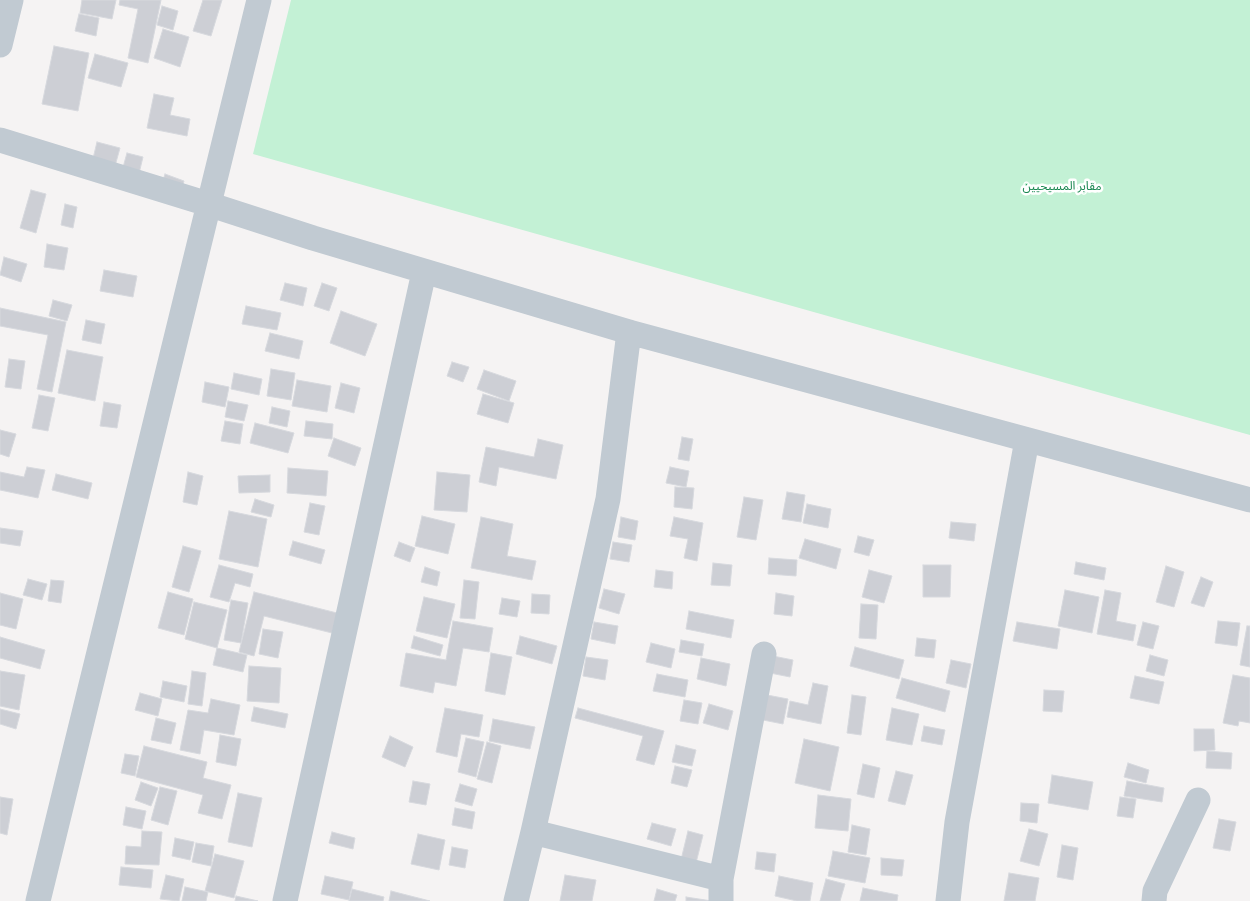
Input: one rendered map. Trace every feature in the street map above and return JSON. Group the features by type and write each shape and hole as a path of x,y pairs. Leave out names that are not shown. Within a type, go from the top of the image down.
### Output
{"street":[{"path":"0,45 11,0"},
{"path":"38,901 259,0"},
{"path":"0,140 424,272 629,332 1250,500"},
{"path":"285,901 424,272"},
{"path":"516,901 534,832 608,499 629,332"},
{"path":"948,901 957,822 1027,440"},
{"path":"534,832 721,890 764,654"},
{"path":"1154,901 1155,891 1198,800"}],"green space":[{"name":"مقابر المسيحيين","path":"291,0 1250,0 1250,435 253,154"}],"building":[{"path":"82,0 116,0 112,19 80,13"},
{"path":"120,0 161,0 148,63 128,58 138,9 119,5"},
{"path":"203,0 222,0 211,36 193,31"},
{"path":"162,6 178,11 173,30 157,25"},
{"path":"79,14 99,18 96,36 75,31"},
{"path":"163,29 189,37 180,67 154,58"},
{"path":"54,46 89,53 78,111 42,104"},
{"path":"95,54 128,63 121,87 88,78"},
{"path":"154,94 174,98 170,115 190,119 187,136 147,128"},
{"path":"97,142 120,148 112,177 90,171"},
{"path":"127,153 143,157 135,190 118,185"},
{"path":"165,174 184,181 178,200 159,193"},
{"path":"31,190 46,194 36,233 20,228"},
{"path":"65,204 77,207 73,228 61,225"},
{"path":"47,244 68,248 64,270 44,267"},
{"path":"4,257 27,264 21,282 0,275"},
{"path":"104,270 137,276 133,297 100,291"},
{"path":"285,283 307,288 303,306 280,300"},
{"path":"322,283 337,288 329,311 314,306"},
{"path":"53,300 72,305 67,321 49,316"},
{"path":"246,306 281,313 277,330 242,324"},
{"path":"0,308 66,322 52,392 37,389 48,335 0,326"},
{"path":"341,311 377,324 365,356 330,343"},
{"path":"86,320 105,324 101,344 82,340"},
{"path":"270,333 303,341 299,359 265,351"},
{"path":"67,350 103,357 95,401 58,393"},
{"path":"9,359 25,361 21,389 5,387"},
{"path":"452,362 469,367 463,382 447,376"},
{"path":"271,369 295,373 291,400 267,396"},
{"path":"484,370 516,381 509,401 477,389"},
{"path":"234,373 262,379 259,395 231,389"},
{"path":"297,380 331,386 327,412 292,406"},
{"path":"205,382 229,387 225,407 202,402"},
{"path":"341,383 360,388 354,413 335,408"},
{"path":"483,394 514,403 508,423 477,414"},
{"path":"39,395 55,398 48,431 32,428"},
{"path":"228,401 248,405 244,421 225,417"},
{"path":"104,402 121,405 117,428 100,426"},
{"path":"272,407 290,411 287,427 269,423"},
{"path":"225,421 243,424 240,444 221,441"},
{"path":"306,421 333,424 332,439 304,436"},
{"path":"255,423 294,433 288,453 250,443"},
{"path":"0,430 16,434 9,457 0,454"},
{"path":"682,437 693,439 689,461 678,459"},
{"path":"334,438 361,448 355,466 328,456"},
{"path":"538,439 563,445 556,479 499,467 496,486 479,482 486,447 534,457"},
{"path":"27,467 45,470 38,498 0,490 0,472 24,477"},
{"path":"670,467 689,471 686,487 666,483"},
{"path":"288,468 328,471 326,496 287,493"},
{"path":"188,472 203,476 197,505 183,502"},
{"path":"437,472 470,475 467,512 434,510"},
{"path":"56,474 92,483 88,499 52,490"},
{"path":"270,475 270,492 239,493 238,476"},
{"path":"675,487 694,488 692,509 674,507"},
{"path":"787,492 805,495 801,522 782,519"},
{"path":"744,497 763,500 756,540 737,537"},
{"path":"255,499 274,505 271,517 251,512"},
{"path":"310,503 325,506 319,535 304,532"},
{"path":"807,504 831,509 828,528 803,523"},
{"path":"229,511 267,519 258,567 219,559"},
{"path":"422,516 455,524 448,554 415,546"},
{"path":"481,517 513,524 507,556 536,561 532,580 471,568"},
{"path":"621,517 638,521 635,540 618,537"},
{"path":"674,517 703,523 697,561 684,558 688,539 670,536"},
{"path":"951,522 976,524 974,541 949,538"},
{"path":"0,528 23,531 20,546 0,543"},
{"path":"858,536 874,540 869,556 854,552"},
{"path":"805,539 841,549 836,569 799,558"},
{"path":"293,541 325,550 321,564 289,555"},
{"path":"399,542 415,548 410,562 394,556"},
{"path":"613,542 632,545 629,562 610,559"},
{"path":"183,546 201,551 189,592 172,587"},
{"path":"769,558 797,560 796,576 768,574"},
{"path":"1076,562 1106,568 1104,580 1074,574"},
{"path":"713,563 732,565 730,586 711,585"},
{"path":"219,565 253,574 250,587 235,583 229,602 210,597"},
{"path":"923,565 951,565 950,597 923,597"},
{"path":"1166,566 1184,572 1174,607 1156,602"},
{"path":"425,567 440,572 437,586 421,582"},
{"path":"656,570 673,572 672,589 654,587"},
{"path":"869,570 892,576 884,603 862,597"},
{"path":"1201,577 1213,582 1204,607 1191,603"},
{"path":"28,579 47,584 42,600 23,595"},
{"path":"51,580 64,581 61,603 48,601"},
{"path":"464,580 479,582 475,619 460,618"},
{"path":"604,589 625,594 619,614 599,608"},
{"path":"1065,590 1099,597 1092,633 1058,626"},
{"path":"1105,590 1121,593 1116,621 1136,625 1133,641 1097,634"},
{"path":"168,592 193,599 184,635 158,628"},
{"path":"254,592 337,613 332,633 264,616 254,656 239,652"},
{"path":"0,593 23,599 16,629 0,625"},
{"path":"776,593 794,596 792,616 774,614"},
{"path":"532,594 550,595 549,614 531,613"},
{"path":"424,597 455,604 447,638 416,631"},
{"path":"502,598 520,601 517,617 499,614"},
{"path":"231,600 248,603 241,643 224,640"},
{"path":"194,602 227,610 217,648 185,639"},
{"path":"861,604 878,605 876,639 859,638"},
{"path":"689,611 734,620 731,638 686,629"},
{"path":"453,621 493,628 489,652 463,648 456,686 435,682 433,693 400,686 406,653 446,660"},
{"path":"1218,621 1240,623 1237,646 1215,643"},
{"path":"594,622 618,626 615,644 591,639"},
{"path":"1017,622 1060,629 1057,649 1013,641"},
{"path":"1143,622 1159,626 1153,649 1137,645"},
{"path":"1247,626 1250,626 1250,667 1240,665"},
{"path":"263,629 283,632 278,658 259,654"},
{"path":"414,636 443,645 440,656 411,648"},
{"path":"520,636 557,646 552,664 516,654"},
{"path":"0,637 45,650 40,669 0,658"},
{"path":"917,638 936,640 934,658 915,656"},
{"path":"681,640 704,644 702,656 679,652"},
{"path":"651,643 675,649 671,668 646,662"},
{"path":"855,647 904,660 899,679 850,666"},
{"path":"217,648 247,655 243,672 213,665"},
{"path":"491,653 512,657 505,695 485,691"},
{"path":"1150,655 1168,660 1164,676 1146,671"},
{"path":"773,656 793,660 790,677 770,673"},
{"path":"586,657 608,660 605,680 583,676"},
{"path":"701,658 730,664 726,686 697,679"},
{"path":"951,660 971,664 966,688 946,683"},
{"path":"249,666 281,668 279,703 247,701"},
{"path":"0,671 25,675 19,710 0,706"},
{"path":"192,671 206,673 202,706 188,704"},
{"path":"657,674 688,680 685,697 653,691"},
{"path":"1233,675 1250,678 1250,723 1239,721 1238,726 1223,723"},
{"path":"1135,676 1164,682 1159,704 1130,698"},
{"path":"902,678 950,691 945,712 896,698"},
{"path":"163,681 187,686 184,702 160,697"},
{"path":"813,683 828,686 821,724 787,717 790,701 808,705"},
{"path":"1044,690 1064,691 1062,712 1043,711"},
{"path":"140,693 162,699 158,716 135,710"},
{"path":"767,695 788,699 783,724 763,720"},
{"path":"852,695 866,697 861,735 847,733"},
{"path":"211,699 240,705 234,735 204,730 200,754 180,750 188,710 208,713"},
{"path":"684,700 702,703 698,724 680,721"},
{"path":"709,704 733,711 728,730 703,723"},
{"path":"254,707 288,714 285,728 251,721"},
{"path":"445,708 483,715 479,737 461,734 457,757 436,752"},
{"path":"578,708 664,731 654,765 636,760 643,736 575,718"},
{"path":"892,708 919,714 912,745 886,740"},
{"path":"0,709 20,714 16,729 0,724"},
{"path":"156,718 176,723 171,744 151,740"},
{"path":"493,719 535,727 530,749 489,741"},
{"path":"924,726 945,730 942,745 921,741"},
{"path":"1194,729 1214,729 1215,750 1194,751"},
{"path":"220,735 241,739 236,766 216,762"},
{"path":"390,736 413,747 405,767 382,757"},
{"path":"466,738 484,742 476,777 458,772"},
{"path":"804,739 839,747 830,791 795,783"},
{"path":"487,742 501,746 492,783 477,779"},
{"path":"676,745 696,750 692,766 672,762"},
{"path":"144,746 207,762 203,778 231,785 222,819 198,813 203,795 136,777"},
{"path":"1207,751 1232,753 1231,769 1206,768"},
{"path":"125,754 139,756 135,776 121,773"},
{"path":"1128,763 1149,770 1146,783 1124,777"},
{"path":"863,764 880,768 874,798 857,794"},
{"path":"675,766 692,770 687,787 671,783"},
{"path":"896,771 913,775 905,805 888,801"},
{"path":"1052,775 1093,782 1088,810 1048,803"},
{"path":"413,781 430,784 426,805 409,802"},
{"path":"1127,781 1164,788 1162,802 1124,796"},
{"path":"141,782 158,788 151,806 135,800"},
{"path":"460,784 477,789 472,806 455,801"},
{"path":"160,787 177,791 168,825 151,820"},
{"path":"238,793 262,798 252,847 228,842"},
{"path":"818,795 851,799 848,831 815,828"},
{"path":"0,797 13,799 7,835 0,833"},
{"path":"1120,797 1136,799 1133,818 1117,816"},
{"path":"1021,803 1039,804 1037,823 1020,821"},
{"path":"126,807 146,811 142,829 123,825"},
{"path":"455,808 475,812 472,829 452,825"},
{"path":"1219,819 1236,822 1230,851 1213,848"},
{"path":"652,823 676,829 671,846 647,839"},
{"path":"852,825 870,829 866,855 848,852"},
{"path":"1029,829 1048,834 1039,866 1020,861"},
{"path":"142,831 162,832 159,865 125,864 126,846 141,847"},
{"path":"688,831 703,835 694,871 679,868"},
{"path":"332,832 355,838 353,849 329,843"},
{"path":"418,834 445,840 439,870 411,864"},
{"path":"175,838 194,842 190,860 172,856"},
{"path":"196,843 214,846 211,866 192,862"},
{"path":"1062,845 1078,848 1073,880 1057,877"},
{"path":"452,847 468,850 465,868 449,865"},
{"path":"833,851 870,858 865,883 828,876"},
{"path":"757,852 776,854 774,872 755,869"},
{"path":"215,854 244,861 234,898 205,891"},
{"path":"881,858 904,860 902,876 881,875"},
{"path":"121,867 153,870 151,888 119,885"},
{"path":"1009,873 1039,878 1035,901 1004,901"},
{"path":"166,875 184,879 179,901 160,899"},
{"path":"565,875 596,880 592,901 560,901"},
{"path":"325,876 353,882 349,900 321,894"},
{"path":"779,876 813,883 810,901 797,901 775,896"},
{"path":"826,879 845,884 840,901 820,901"},
{"path":"185,887 208,892 206,901 182,901"},
{"path":"863,888 898,895 897,901 860,901"},
{"path":"352,889 384,897 383,901 349,901"},
{"path":"657,889 677,895 675,901 654,901"},
{"path":"391,891 430,901 389,901"},
{"path":"236,896 258,901 235,901"},
{"path":"686,897 712,901 686,901"}]}
